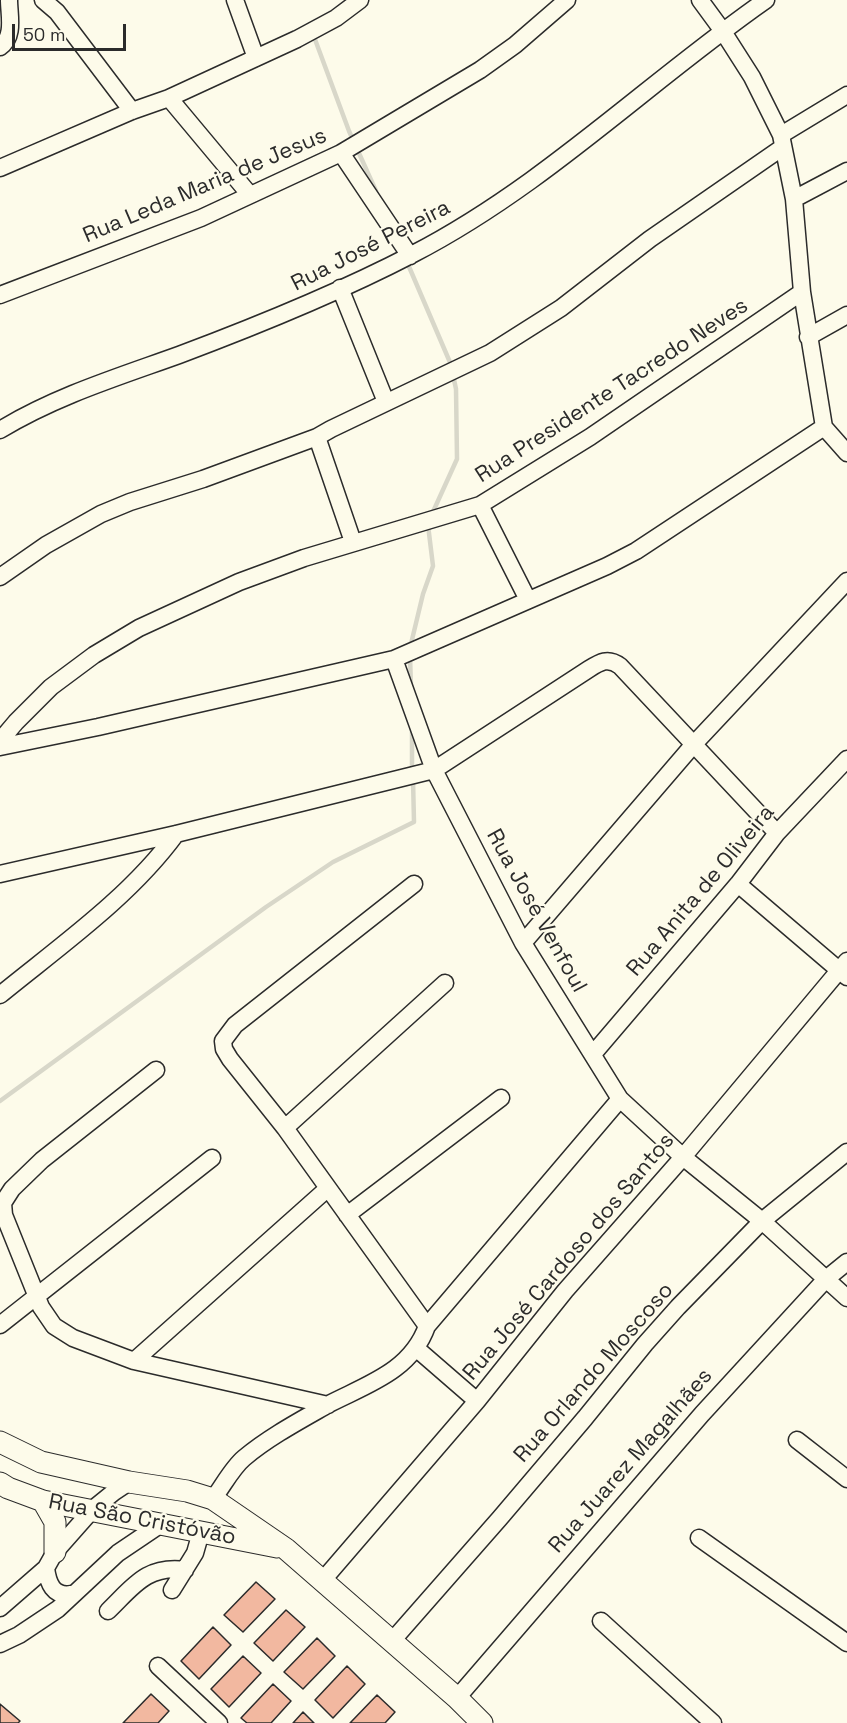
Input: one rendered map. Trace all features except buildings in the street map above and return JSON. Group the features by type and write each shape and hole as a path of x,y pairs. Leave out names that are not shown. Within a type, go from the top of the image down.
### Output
{"main road":[{"name":"Rua São Cristóvão","path":"0,1442 41,1462 129,1482 187,1491 213,1499 286,1549 324,1580 482,1723"},
{"name":"Rua São Cristóvão","path":"3,1482 43,1501 93,1509 286,1549"},
{"path":"203,1533 214,1527 220,1517 220,1512 213,1499"},
{"path":"43,1501 55,1522 51,1560"}],"street":[{"path":"5,41 9,0"},
{"path":"43,0 57,12 132,111"},
{"path":"235,0 256,58"},
{"path":"0,168 132,111 169,99 336,18 360,0"},
{"name":"Rua Leda Maria de Jesus","path":"0,295 201,218 342,153 480,70 515,45 567,0"},
{"path":"700,0 752,77 782,141 794,199 802,292 824,427 847,453"},
{"name":"Rua José Pereira","path":"0,430 41,406 276,317 410,256 470,222 535,177 606,124 722,30 766,0"},
{"path":"0,577 46,545 101,514 130,502 213,476 317,437 490,353 561,308 650,239 847,95"},
{"path":"169,99 250,195"},
{"path":"342,153 410,256"},
{"path":"794,199 847,171"},
{"path":"340,288 386,402"},
{"name":"Rua Presidente Tacredo Neves","path":"0,741 51,687 94,655 139,628 239,582 304,558 480,505 590,437 802,292"},
{"path":"808,337 847,315"},
{"path":"0,747 98,727 394,658 607,566 636,551 824,427"},
{"path":"317,437 353,542"},
{"path":"480,505 528,600"},
{"path":"523,943 694,744 847,581"},
{"name":"Rua José Venfoul","path":"394,658 434,770 523,943 620,1099 683,1157 762,1221 847,1298"},
{"path":"0,874 176,834 434,770 589,669 607,660 620,666 777,833"},
{"name":"Rua Anita de Oliveira","path":"593,1054 738,884 777,833 847,759"},
{"path":"0,995 81,929 129,886 150,866 176,834"},
{"path":"738,884 844,969"},
{"path":"414,885 235,1025 223,1041 230,1059 285,1128 427,1326"},
{"name":"Rua José Cardoso dos Santos","path":"324,1580 477,1401 565,1291 844,969"},
{"path":"285,1128 445,983"},
{"path":"156,1070 42,1160 12,1189 3,1203 4,1215 41,1307 54,1326 73,1338 134,1360 328,1405"},
{"path":"347,1215 501,1098"},
{"path":"213,1499 241,1461 328,1405 387,1375 417,1349 427,1326 620,1099"},
{"name":"Rua Orlando Moscoso","path":"392,1641 585,1418 645,1344 762,1221 847,1152"},
{"path":"0,1325 212,1158"},
{"path":"134,1360 327,1189"},
{"name":"Rua Juarez Magalhães","path":"457,1698 702,1414 826,1280 847,1262"},
{"path":"417,1349 477,1401"},
{"path":"797,1440 847,1479"},
{"path":"0,1608 51,1560 93,1509 129,1482"},
{"path":"0,1644 19,1635 58,1609 71,1594 118,1553 161,1524"},
{"path":"172,1590 199,1545 203,1533"},
{"path":"699,1538 847,1643"},
{"path":"51,1560 48,1581 51,1588 58,1593 71,1594"},
{"path":"108,1611 145,1576 164,1570 185,1570"},
{"path":"601,1621 712,1723"},
{"path":"158,1666 219,1723"}],"waterway":[{"path":"313,34 349,131 376,191"},
{"path":"407,262 452,367"},
{"path":"432,514 457,459 456,389 453,375"},
{"path":"410,648 423,594 433,566 428,525"},
{"path":"410,656 411,687"},
{"path":"412,728 412,771"},
{"path":"0,1101 266,907 333,862 414,822 413,779"}]}
